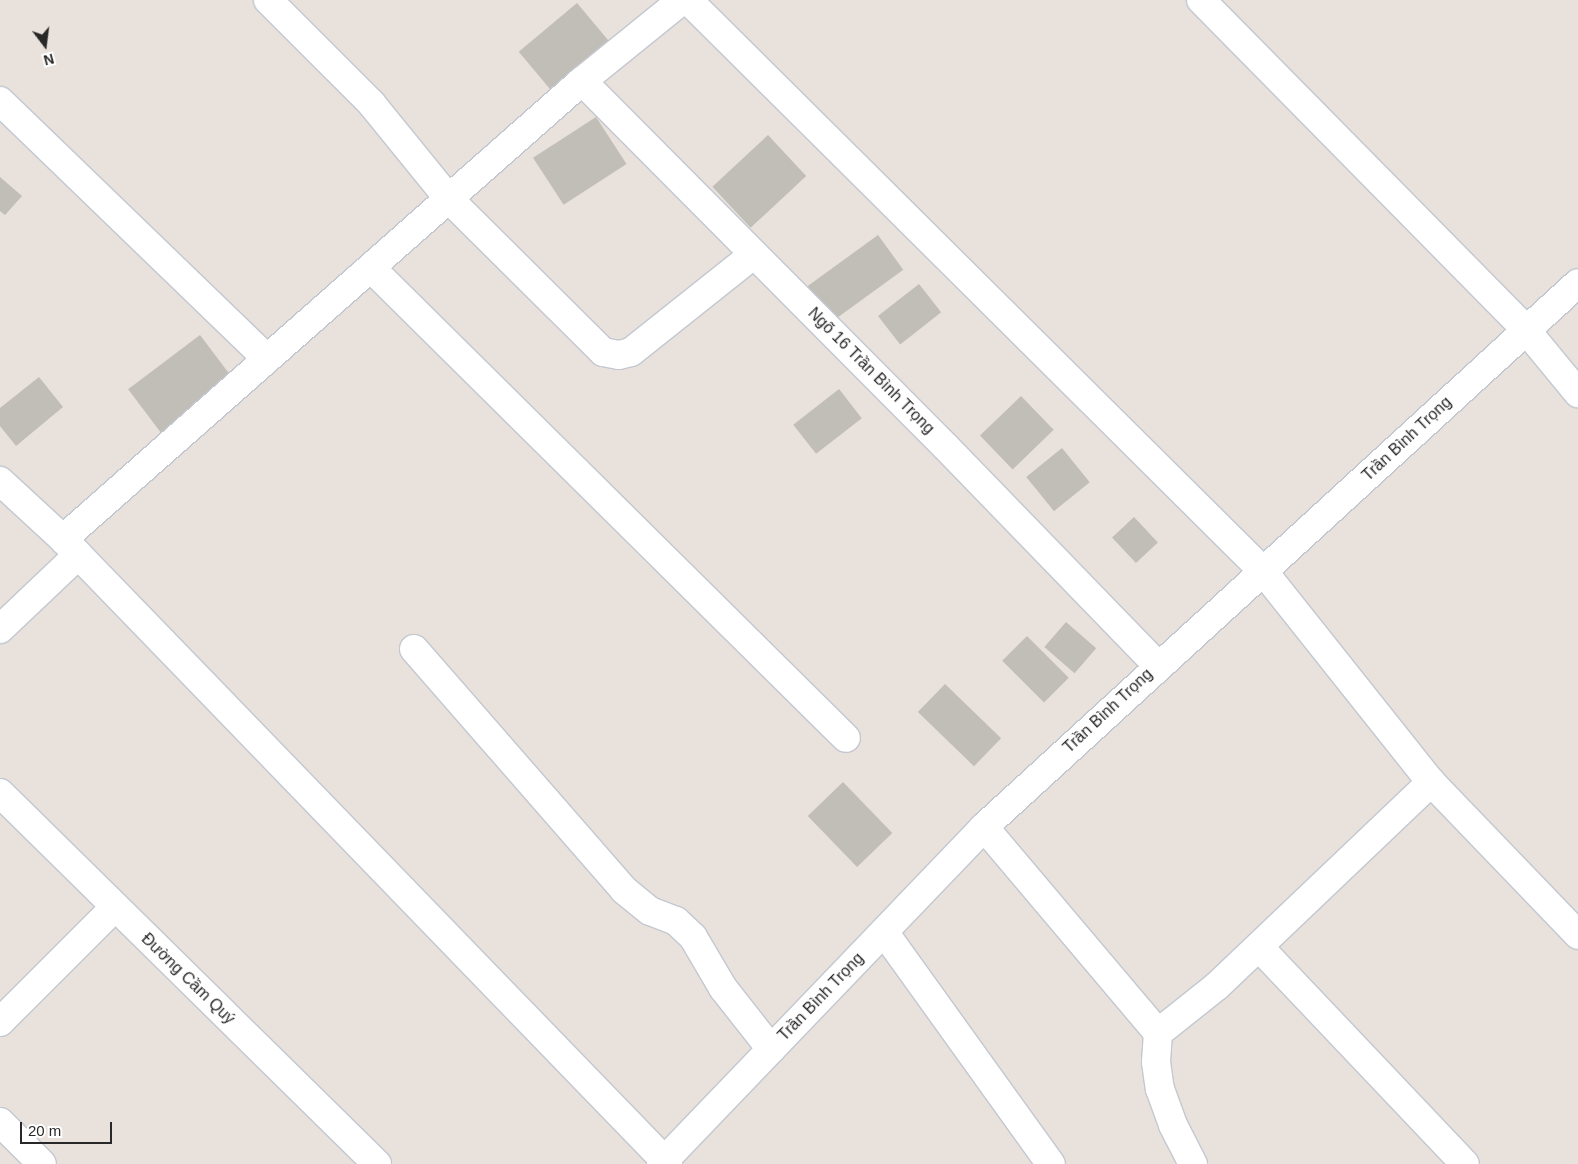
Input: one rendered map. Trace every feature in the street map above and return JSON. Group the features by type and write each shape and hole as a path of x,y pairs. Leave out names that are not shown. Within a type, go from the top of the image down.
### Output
{"street":[{"path":"268,0 370,103 449,199 604,352 619,355 631,352 754,254"},
{"path":"0,629 70,547 267,359 582,81 682,0"},
{"path":"688,0 1263,571 1431,782 1578,935"},
{"path":"1201,0 1526,330 1578,394"},
{"name":"Ngõ 16 Trần Bình Trọng","path":"582,81 1157,665"},
{"path":"0,100 267,359"},
{"path":"371,268 846,738"},
{"name":"Trần Bình Trọng","path":"665,1163 771,1048 984,827 1157,665 1263,571 1578,283"},
{"path":"0,481 70,547 665,1163"},
{"path":"414,649 624,890 650,911 676,921 693,937 723,988 771,1048"},
{"path":"1158,1033 1259,947 1431,782"},
{"name":"Đường Cầm Quý","path":"0,793 377,1164"},
{"path":"984,827 1158,1033 1156,1062 1160,1089 1173,1125 1193,1164"},
{"path":"0,1022 115,907"},
{"path":"884,932 1051,1164"},
{"path":"1259,947 1465,1164"},
{"path":"0,1122 42,1164"}],"building":[{"path":"577,3 612,45 554,94 519,52"},
{"path":"596,117 626,164 564,205 533,158"},
{"path":"768,135 806,176 751,228 712,187"},
{"path":"0,177 22,196 5,215 0,211"},
{"path":"878,235 903,270 832,322 807,287"},
{"path":"919,284 941,312 900,344 878,316"},
{"path":"200,335 235,381 163,435 128,389"},
{"path":"39,377 63,407 16,446 0,426 0,408"},
{"path":"839,389 862,418 816,454 793,425"},
{"path":"1021,396 1054,430 1013,469 980,436"},
{"path":"1062,448 1090,482 1054,511 1026,477"},
{"path":"1134,517 1158,543 1136,563 1112,537"},
{"path":"1066,622 1096,648 1075,673 1044,647"},
{"path":"1027,636 1069,678 1044,702 1002,661"},
{"path":"945,684 1001,738 974,766 918,712"},
{"path":"843,782 892,833 857,867 808,816"}]}
